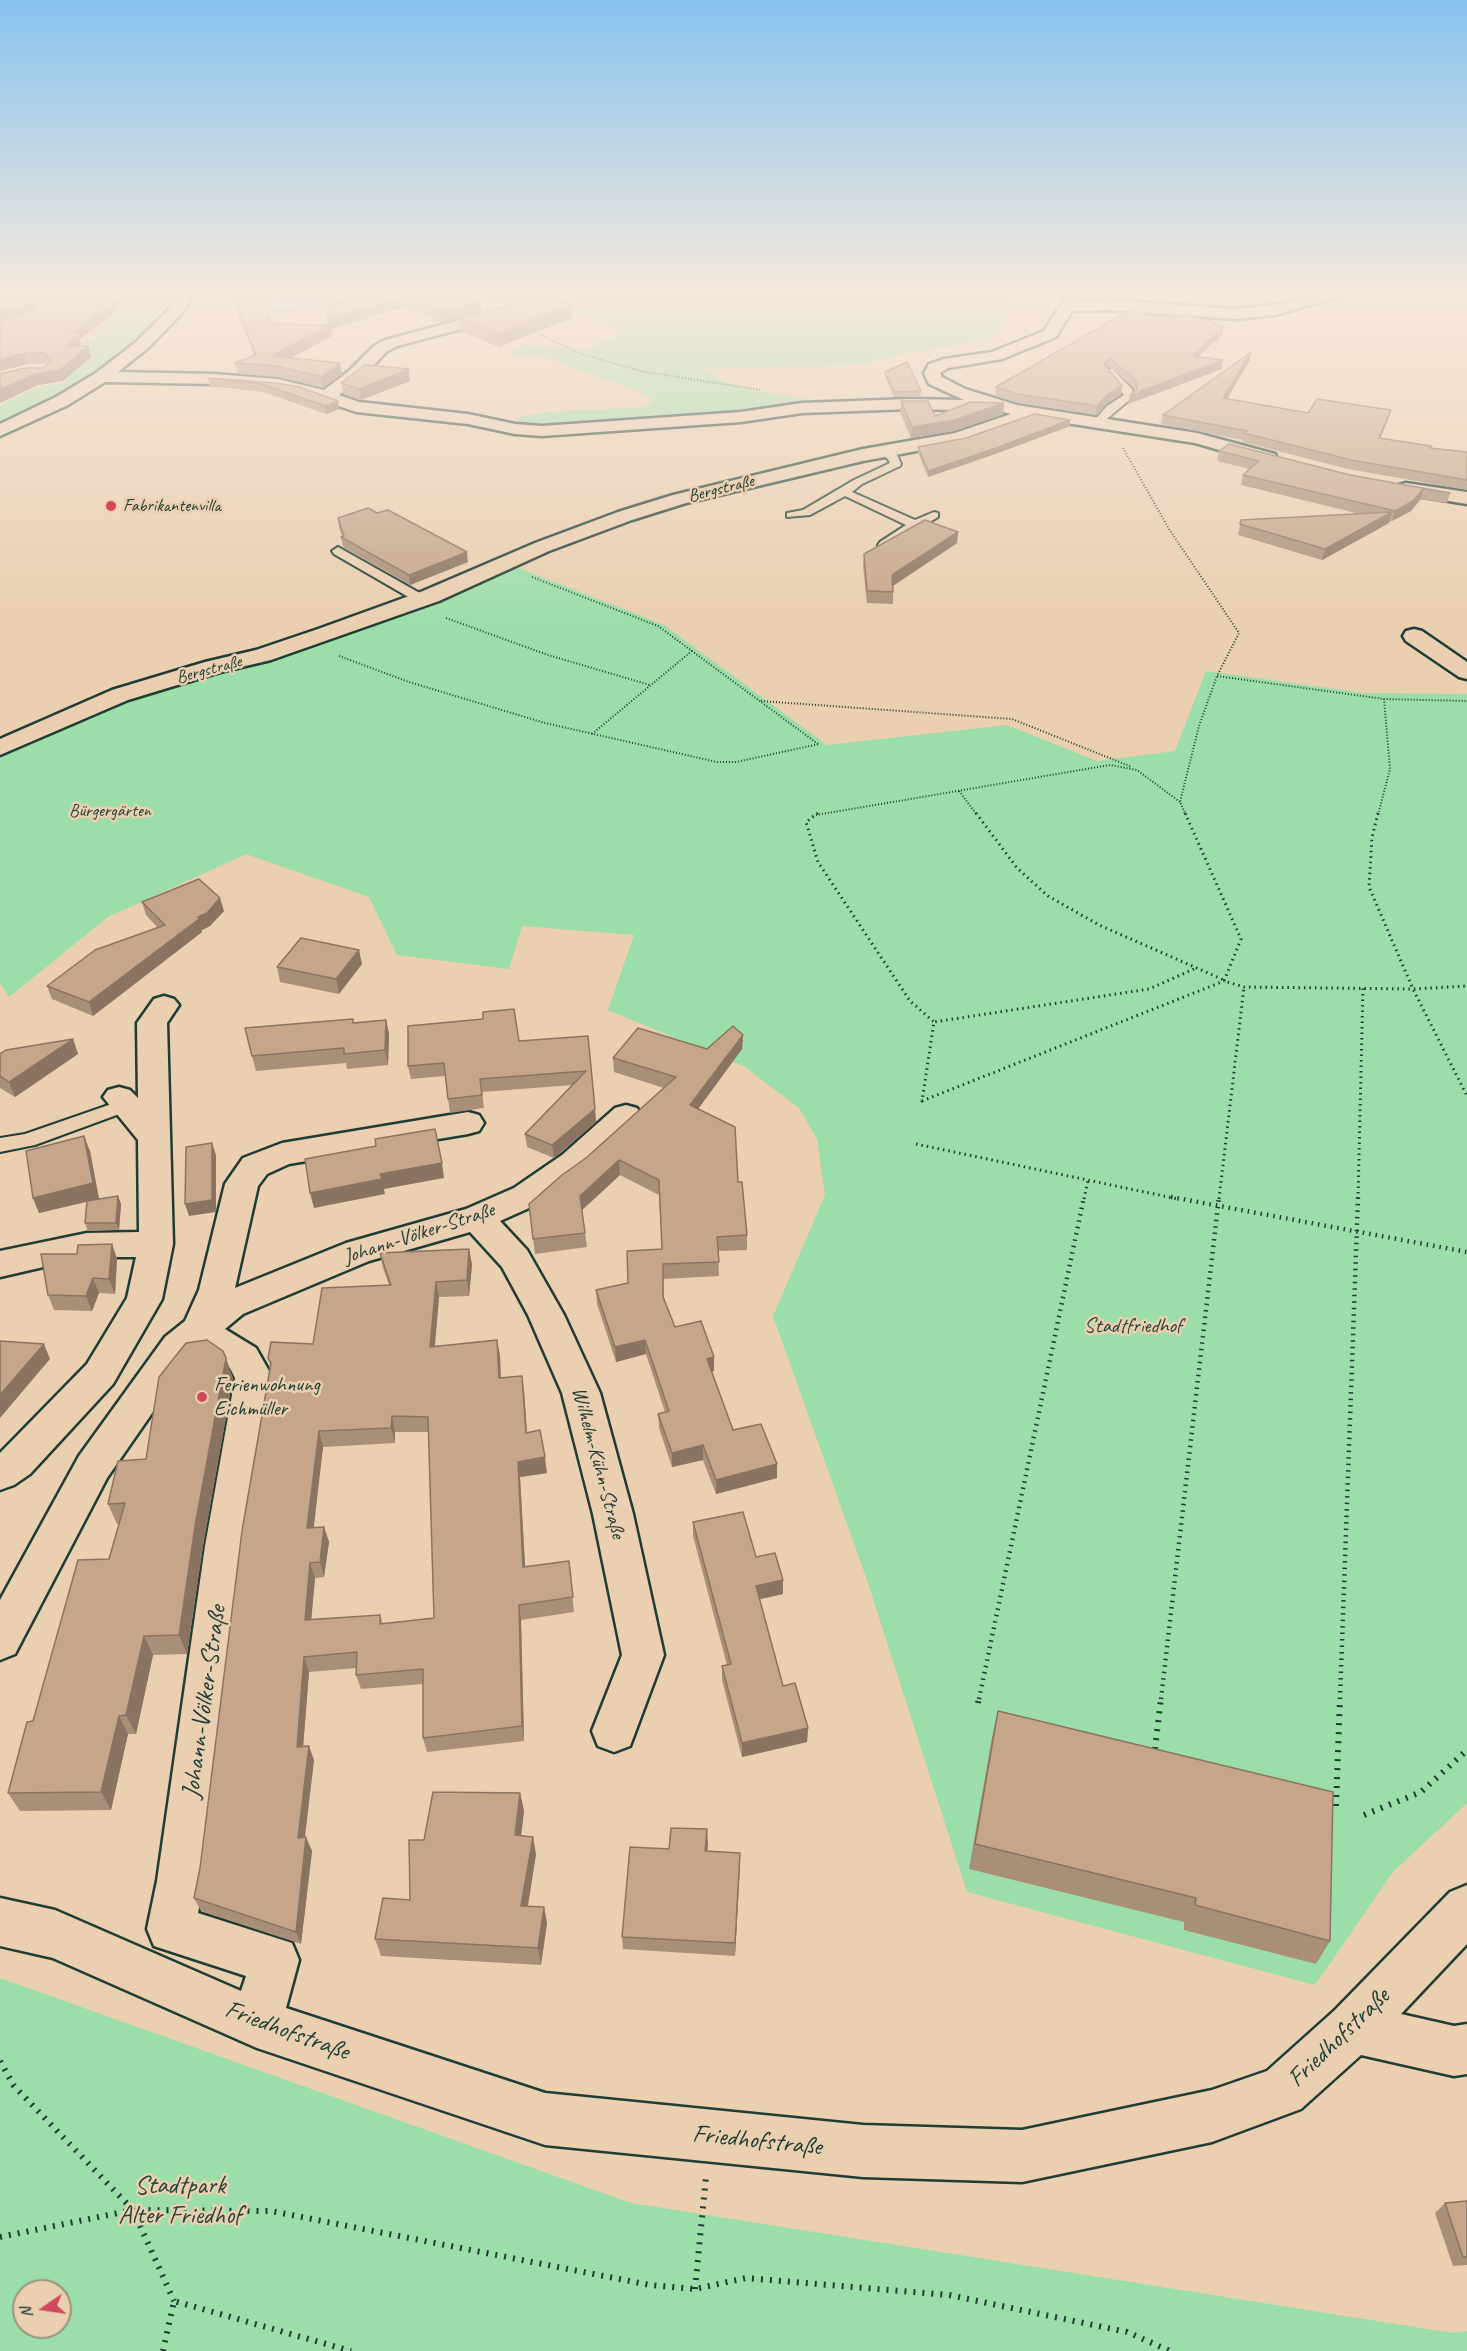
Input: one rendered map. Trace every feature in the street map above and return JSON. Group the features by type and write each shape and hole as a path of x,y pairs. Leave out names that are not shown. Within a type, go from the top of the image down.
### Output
{"street":[{"path":"0,431 56,404"},
{"path":"347,404 356,407 458,418 515,429 542,431 741,417 802,408 910,404 1017,410"},
{"path":"995,404 1017,410 1097,424 1197,438 1289,464"},
{"name":"Bergstraße","path":"0,748 120,695 303,642 416,601 625,516 680,499 863,454 959,438 1017,410"},
{"path":"1393,486 1467,498"},
{"path":"1414,636 1467,672"},
{"path":"0,1474 16,1463 100,1374 144,1299 156,1244 152,1023 164,1005"},
{"path":"122,1101 154,1137"},
{"name":"Johann-Völker-Straße","path":"0,1641 93,1467 178,1347 230,1305 358,1252 477,1218 535,1189 574,1163 626,1116"},
{"name":"Johann-Völker-Straße","path":"199,1330 218,1290 242,1184 255,1166 282,1154 468,1123"},
{"name":"Wilhelm-Kühn-Straße","path":"477,1218 515,1259 546,1315 581,1393 614,1514 643,1655 614,1731"},
{"path":"0,1264 87,1245 156,1244"},
{"name":"Johann-Völker-Straße","path":"199,1330 243,1358 254,1378 225,1546 181,1881 171,1929 275,1960 257,2023"},
{"name":"Friedhofstraße","path":"0,1922 55,1934 257,2023 545,2119 863,2151 1022,2156 1212,2116 1283,2091 1353,2028 1467,1909"},
{"path":"1353,2028 1454,2052 1467,2049"}],"lane":[{"path":"1097,424 1117,404"},
{"path":"790,515 806,513 858,482 896,464 893,457 884,452"},
{"path":"846,491 850,497 915,525"},
{"path":"884,545 934,515"},
{"path":"338,550 416,601"},
{"path":"0,1145 28,1140 122,1101"}],"path":[{"path":"1124,427 1122,447 1169,529 1239,633 1217,676 1198,726 1180,802"},
{"path":"303,642 429,688 591,734 717,762 736,762 819,744 658,626 501,565"},
{"path":"416,601 485,633 548,655 650,685"},
{"path":"591,734 693,650"},
{"path":"1217,676 1384,699 1467,701"},
{"path":"1384,699 1390,769 1372,837 1369,887 1413,989 1467,1096"},
{"path":"761,701 1012,719 1137,770 1180,802 1241,939 1224,981 922,1101 934,1022"},
{"path":"1137,770 1110,765 818,813 806,822 818,862 910,1001 934,1022 1149,989 1194,969"},
{"path":"959,791 1017,868 1048,896 1099,925 1224,981 1244,987 1413,989 1467,986"},
{"path":"1155,1749 1244,987"},
{"path":"1336,1806 1364,988"},
{"path":"916,1144 1218,1207 1467,1252"},
{"path":"978,1703 1088,1180"},
{"path":"1364,1815 1421,1792 1467,1750"},
{"path":"0,2061 14,2086 133,2210 174,2301 163,2351"},
{"path":"695,2289 711,2136"},
{"path":"0,2237 133,2210 271,2211 650,2285 695,2289 746,2278 949,2295 1127,2332 1170,2351"},
{"path":"174,2301 351,2351"}],"green space":[{"path":"3,404 46,404 0,425 0,405"},
{"path":"649,404 819,404 534,427 514,425 516,420 524,416 545,412 646,407"},
{"name":"Stadtfriedhof","path":"511,565 664,625 827,745 1007,725 1097,761 1175,751 1206,671 1363,693 1467,694 1467,1803 1393,1872 1315,1985 967,1892 867,1580 773,1316 825,1195 817,1139 799,1108 745,1067 608,1010 634,935 522,926 509,969 397,955 369,897 246,854 108,917 9,997 0,983 0,757 131,696 313,646"},
{"name":"Stadtpark Alter Friedhof","path":"0,1978 631,2203 1453,2333 1467,2331 1467,2351 0,2351"}],"building":[{"path":"902,404 929,404 935,416 967,404 1002,404 955,420 912,427"},
{"path":"1179,404 1255,404 1308,413 1314,404 1349,404 1391,410 1379,438 1431,446 1430,448 1467,452 1467,480 1351,460 1244,433 1247,431 1163,415"},
{"path":"1035,414 1070,420 928,471 918,447 966,438"},
{"path":"1229,444 1350,475 1450,493 1423,489 1413,501 1395,511 1243,475 1259,461 1219,451"},
{"path":"368,508 377,513 388,510 467,552 409,575 341,537 344,536 338,518"},
{"path":"1392,512 1325,549 1240,524 1241,520"},
{"path":"925,520 958,532 892,575 893,592 867,591 864,554"},
{"path":"199,879 220,898 207,913 198,917 199,919 89,1002 47,986 95,950 165,925 142,902"},
{"path":"301,938 359,950 336,979 277,967"},
{"path":"514,1009 519,1041 588,1036 595,1109 552,1145 525,1134 586,1071 480,1079 482,1095 448,1099 444,1063 408,1066 408,1026 483,1019 483,1012"},
{"path":"353,1019 353,1023 386,1020 385,1050 344,1054 344,1048 252,1056 245,1028"},
{"path":"733,1026 743,1035 690,1105 735,1127 738,1182 742,1182 747,1235 717,1237 719,1262 663,1264 663,1297 675,1327 701,1321 714,1357 707,1359 733,1430 761,1424 777,1464 716,1480 703,1445 672,1453 658,1414 669,1411 645,1340 615,1347 596,1290 628,1283 627,1251 662,1249 659,1180 619,1160 580,1196 585,1233 533,1239 529,1204 562,1175 586,1158 676,1077 613,1058 638,1028 707,1049"},
{"path":"73,1039 9,1082 0,1076 0,1054 6,1050"},
{"path":"435,1129 442,1163 380,1174 382,1179 310,1193 305,1159 376,1146 375,1139"},
{"path":"84,1136 93,1183 33,1198 26,1151"},
{"path":"212,1143 212,1200 185,1204 186,1147"},
{"path":"118,1196 116,1223 85,1223 87,1201"},
{"path":"112,1244 109,1279 93,1278 86,1296 48,1295 41,1254 77,1254 78,1245"},
{"path":"469,1249 467,1280 436,1282 430,1347 497,1340 499,1378 522,1376 526,1433 540,1430 545,1457 518,1462 523,1567 569,1561 573,1597 519,1605 522,1726 423,1738 423,1669 356,1675 357,1652 304,1657 297,1747 309,1746 298,1838 306,1837 296,1932 194,1898 200,1868 242,1531 271,1363 268,1358 271,1342 313,1344 322,1288 391,1285 380,1253","holes":["392,1416 428,1417 434,1618 380,1624 380,1615 305,1620 310,1563 320,1562 324,1527 307,1528 319,1431 391,1428"]},
{"path":"207,1340 223,1351 226,1358 195,1526 179,1635 144,1636 126,1715 119,1716 101,1792 8,1793 27,1722 33,1721 78,1560 109,1559 125,1503 108,1504 118,1461 146,1459 159,1377 186,1343"},
{"path":"0,1341 44,1344 0,1395"},
{"path":"743,1512 756,1557 775,1553 783,1580 756,1586 783,1686 795,1683 808,1728 742,1743 722,1666 731,1664 693,1522"},
{"path":"998,1711 1333,1792 1330,1941 1195,1905 1196,1898 975,1844"},
{"path":"433,1792 520,1793 515,1835 533,1837 521,1906 544,1907 538,1948 375,1939 383,1898 410,1900 409,1840 424,1840"},
{"path":"671,1828 707,1829 705,1851 740,1853 735,1943 622,1937 630,1847 669,1849"},
{"path":"1467,2201 1467,2257 1463,2257 1445,2203"}],"place":[{"name":"Fabrikantenvilla","path":"111,506"},
{"name":"Ferienwohnung Eichmüller","path":"202,1397"}],"park label":[{"name":"Bürgergärten","path":"110,811"}]}
